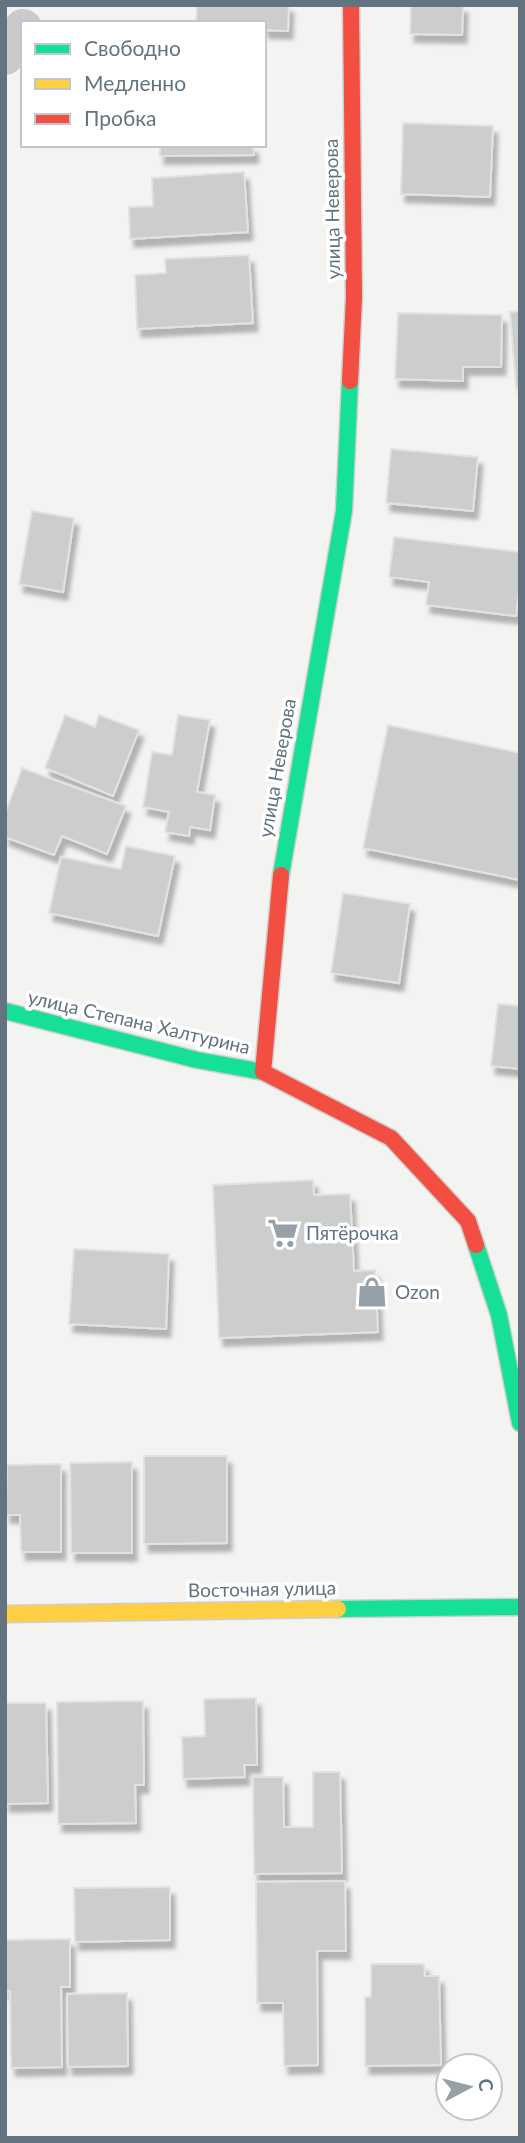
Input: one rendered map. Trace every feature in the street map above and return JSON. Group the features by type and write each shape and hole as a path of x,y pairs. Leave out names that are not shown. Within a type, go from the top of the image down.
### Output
{"street":[{"path":"29,21 42,5"},
{"name":"улица Неверова","path":"263,1072 282,865 344,511 354,297 351,5"},
{"path":"5,56 9,45 21,30"},
{"name":"улица Степана Халтурина","path":"5,1012 197,1060 263,1072"},
{"path":"263,1072 391,1138 468,1221 499,1315 520,1423"},
{"name":"Восточная улица","path":"5,1614 520,1607"}],"building":[{"path":"197,5 289,5 288,31 266,30 266,21 196,21"},
{"path":"411,5 463,5 462,35 410,34"},
{"path":"403,123 493,126 490,197 401,194"},
{"path":"160,147 253,147 254,155 160,156"},
{"path":"244,172 248,232 130,239 129,207 153,206 152,178"},
{"path":"249,255 253,323 137,329 135,275 166,273 165,259"},
{"path":"520,311 520,388 516,388 510,312"},
{"path":"398,313 502,315 501,367 463,367 463,381 395,379"},
{"path":"391,449 478,457 473,511 386,503"},
{"path":"32,511 74,518 63,592 19,584"},
{"path":"394,537 520,552 516,616 426,605 429,582 389,577"},
{"path":"65,715 95,727 99,715 139,730 113,796 45,768"},
{"path":"178,715 210,720 197,792 215,795 210,830 190,827 189,836 165,832 169,812 143,807 152,752 172,755"},
{"path":"388,725 520,753 520,880 363,848"},
{"path":"22,768 126,806 107,854 62,836 54,855 5,837 5,814"},
{"path":"126,846 175,856 158,936 49,913 61,857 121,869"},
{"path":"343,893 410,904 399,983 331,973"},
{"path":"498,1004 520,1006 520,1069 491,1066"},
{"name":"Пятёрочка","path":"313,1180 314,1195 350,1194 354,1271 375,1270 378,1332 219,1338 213,1185"},
{"path":"74,1249 169,1254 166,1329 69,1324"},
{"path":"144,1456 227,1456 227,1543 144,1544"},
{"path":"132,1462 132,1553 71,1553 70,1463"},
{"path":"61,1464 61,1552 21,1552 20,1515 6,1515 7,1465"},
{"path":"256,1698 257,1765 244,1765 245,1777 183,1779 182,1737 205,1736 204,1699"},
{"path":"143,1701 144,1785 135,1785 136,1823 58,1824 57,1702"},
{"path":"5,1703 46,1703 48,1803 5,1804"},
{"path":"313,1772 340,1772 342,1873 254,1874 253,1777 283,1777 284,1827 313,1827"},
{"path":"345,1881 346,1951 317,1951 318,2065 284,2066 283,2003 257,2003 256,1882"},
{"path":"170,1887 170,1940 75,1942 74,1888"},
{"path":"70,1939 70,1987 61,1987 62,2067 11,2068 10,1991 5,1991 5,1940"},
{"path":"371,1964 424,1964 425,1976 439,1976 441,2052 434,2052 434,2065 365,2066 365,1997 371,1997"},
{"path":"127,1993 128,2066 68,2067 67,1994"}],"traffic: fast":[{"path":"281,875 344,511 350,381"},
{"path":"5,1011 197,1060 263,1072"},
{"path":"476,1245 499,1315 520,1423"},
{"path":"338,1609 520,1607"}],"traffic: slow":[{"path":"5,1614 338,1609"}],"traffic: jam":[{"path":"350,381 354,297 351,5"},
{"path":"281,875 263,1072 391,1138 468,1221 476,1245"}],"place":[{"name":"Пятёрочка","path":"283,1233"},
{"name":"Ozon","path":"372,1292"}]}
